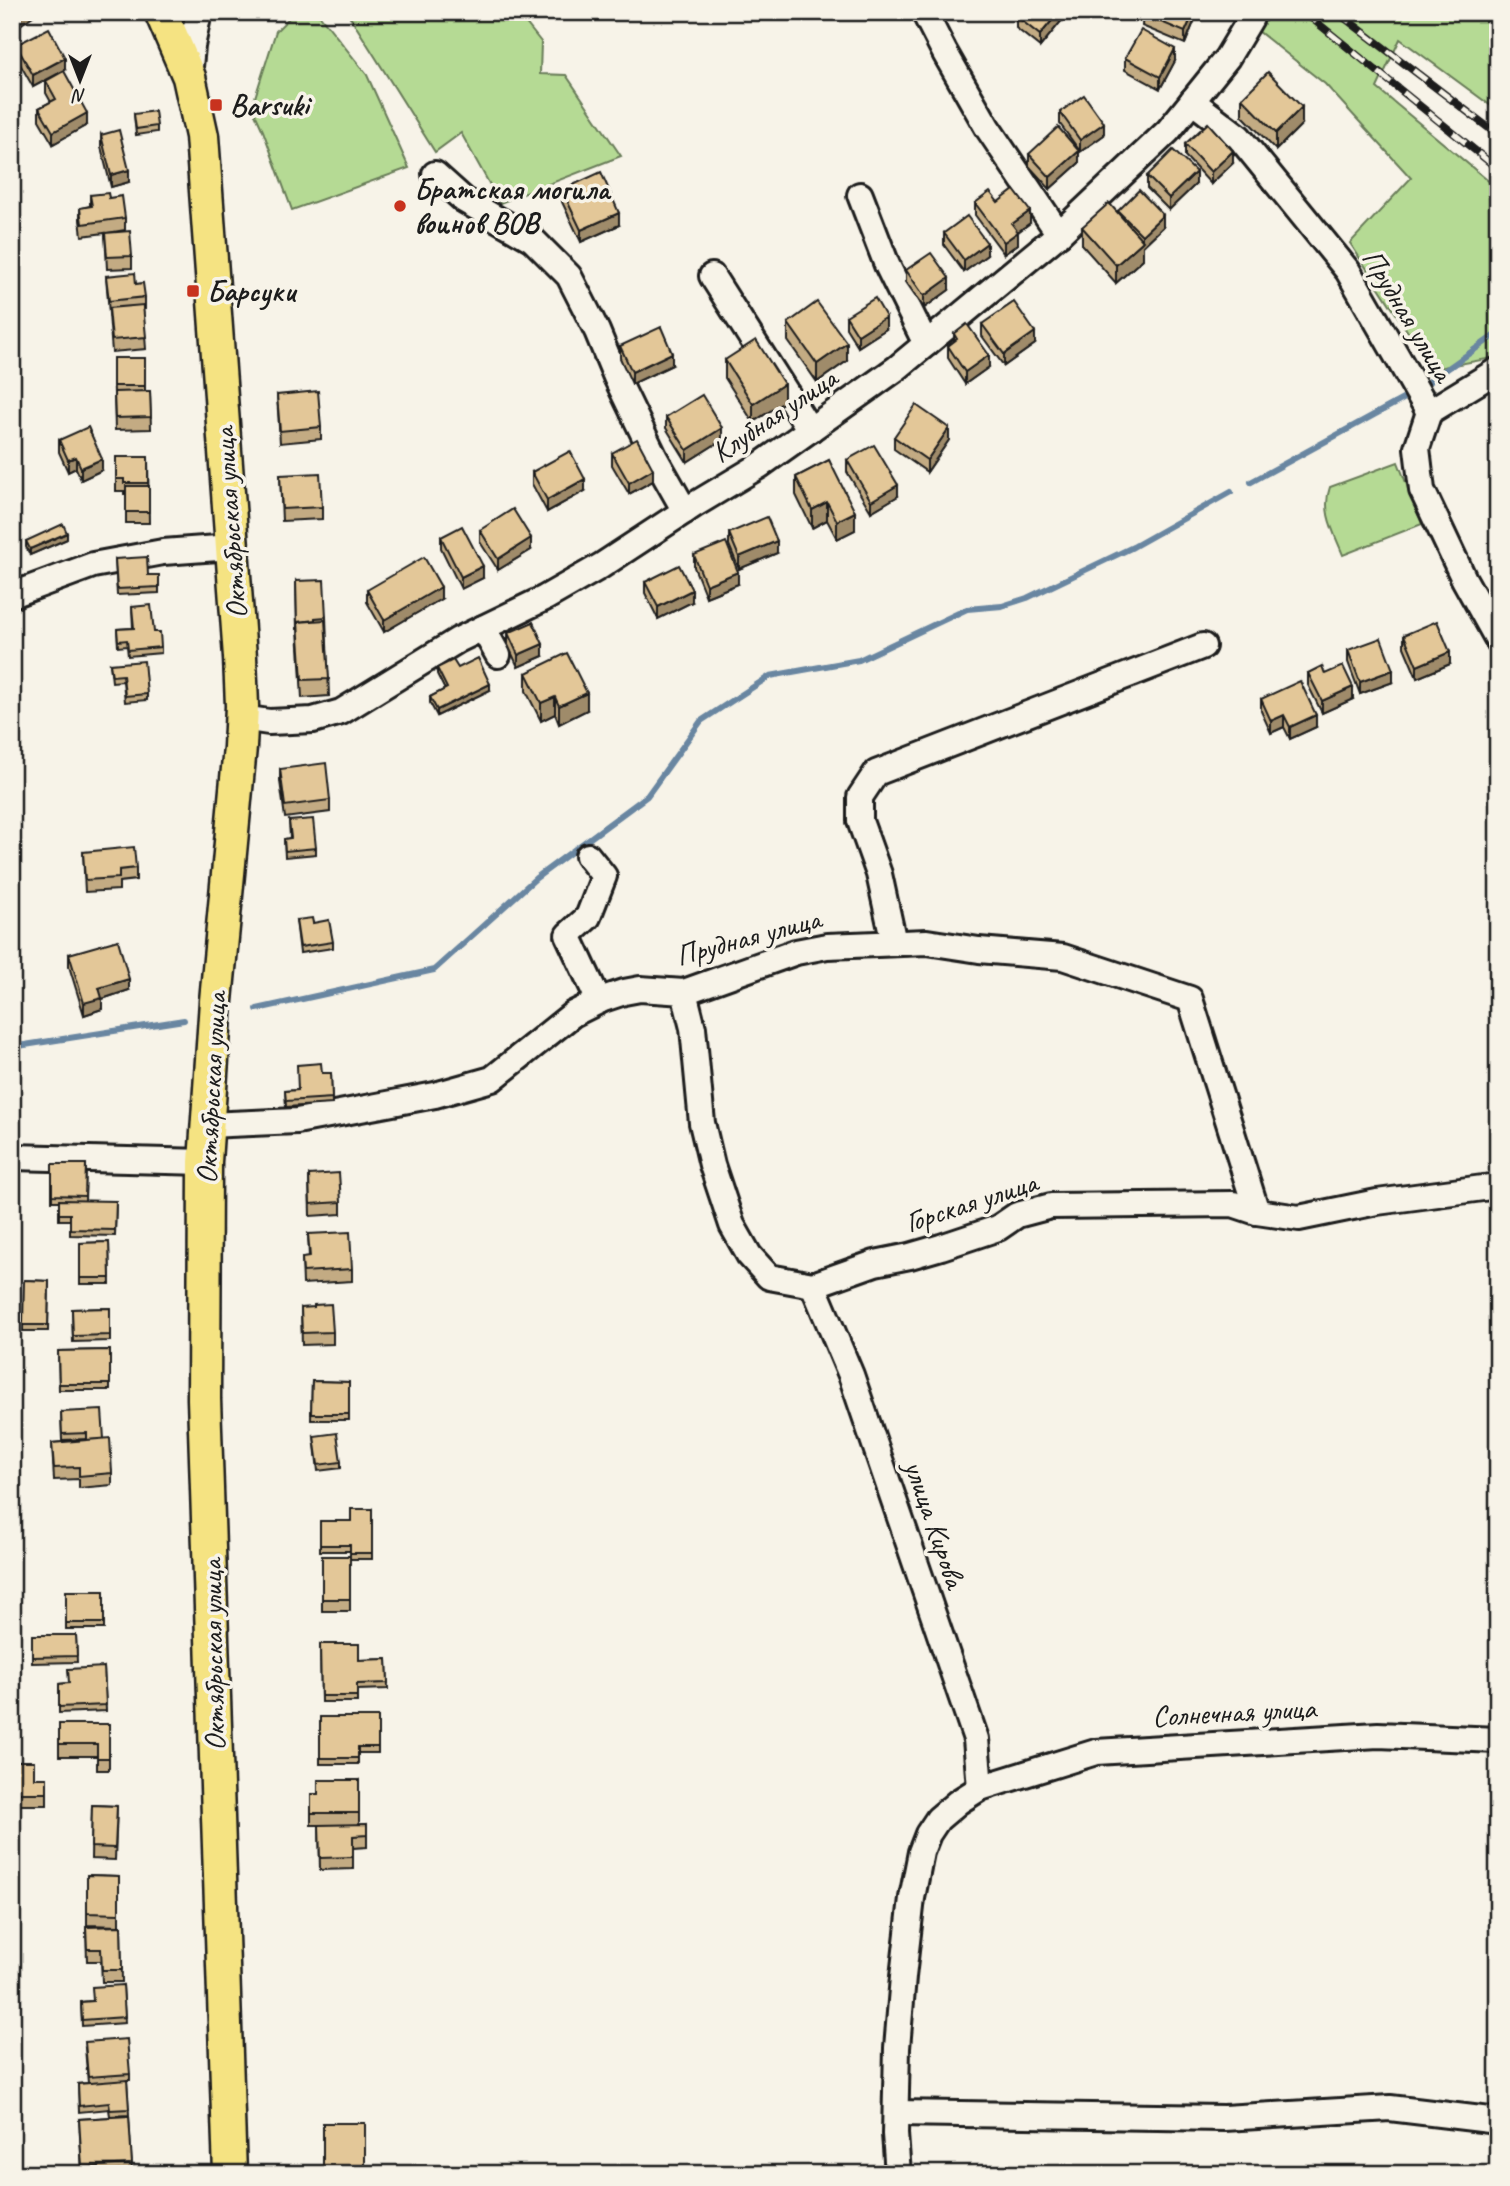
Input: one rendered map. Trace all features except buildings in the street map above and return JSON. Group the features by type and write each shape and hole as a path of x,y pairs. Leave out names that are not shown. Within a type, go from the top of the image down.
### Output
{"main road":[{"name":"Октябрьская улица","path":"161,12 188,77 202,136 240,657 240,747 225,899 205,1162 204,1399 230,2174"}],"street":[{"path":"188,77 200,12"},
{"path":"924,12 987,127 1059,234"},
{"name":"Клубная улица","path":"241,718 269,722 313,720 341,712 458,640 545,598 601,566 760,467 897,368 1059,234 1168,131 1227,58 1249,15"},
{"name":"Прудная улица","path":"1192,101 1239,137 1348,271 1429,412 1417,448 1422,490 1464,579 1498,640"},
{"path":"435,174 464,200 532,239 569,276 655,458 685,512"},
{"path":"860,195 887,265 926,344"},
{"path":"712,276 810,430"},
{"path":"1429,412 1498,370"},
{"path":"12,595 93,565 149,554 232,547"},
{"path":"483,628 498,655"},
{"path":"894,943 879,874 860,821 860,797 876,773 1203,646"},
{"path":"588,856 604,876 588,917 568,934 599,1000"},
{"name":"Прудная улица","path":"207,1125 297,1121 435,1095 492,1079 573,1014 599,1000 624,992 640,989 684,992 796,952 827,946 927,942 979,950 1063,957 1190,999 1257,1212"},
{"name":"Горская улица","path":"684,992 694,1028 702,1124 712,1165 732,1225 749,1255 769,1277 813,1285 875,1263 941,1247 998,1228 1017,1215 1051,1206 1233,1204 1257,1212 1299,1218 1377,1202 1498,1185"},
{"path":"12,1157 205,1162"},
{"name":"улица Кирова","path":"813,1285 851,1375 976,1740 979,1788"},
{"name":"Солнечная улица","path":"898,2174 897,2048 912,1898 921,1852 928,1834 938,1819 958,1802 979,1788 1096,1752 1378,1735 1498,1740"},
{"path":"896,2113 1224,2118 1390,2108 1498,2121"}],"green space":[{"path":"295,12 317,12 367,75 409,168 292,210 252,107 276,31"},
{"path":"347,12 517,12 541,42 540,74 566,75 621,156 500,203 461,133 435,152"},
{"path":"1234,12 1498,12 1498,111 1400,39 1377,88 1498,189 1498,357 1432,369 1350,243 1411,178 1325,84"},
{"path":"1398,462 1422,524 1343,555 1328,513 1330,487"}],"waterway":[{"path":"1430,381 1498,333"},
{"path":"1251,482 1403,399"},
{"path":"257,1009 434,970 536,878 647,796 701,721 770,676 859,660 967,609 1002,606 1027,598 1133,547 1231,492"},
{"path":"12,1047 184,1020"}],"railway":[{"path":"1304,12 1498,169"},
{"path":"1337,12 1498,135"}],"place":[{"name":"Barsuki","path":"216,105"},
{"name":"Братская могила воинов ВОВ","path":"400,206"},
{"name":"Барсуки","path":"193,291"}]}
